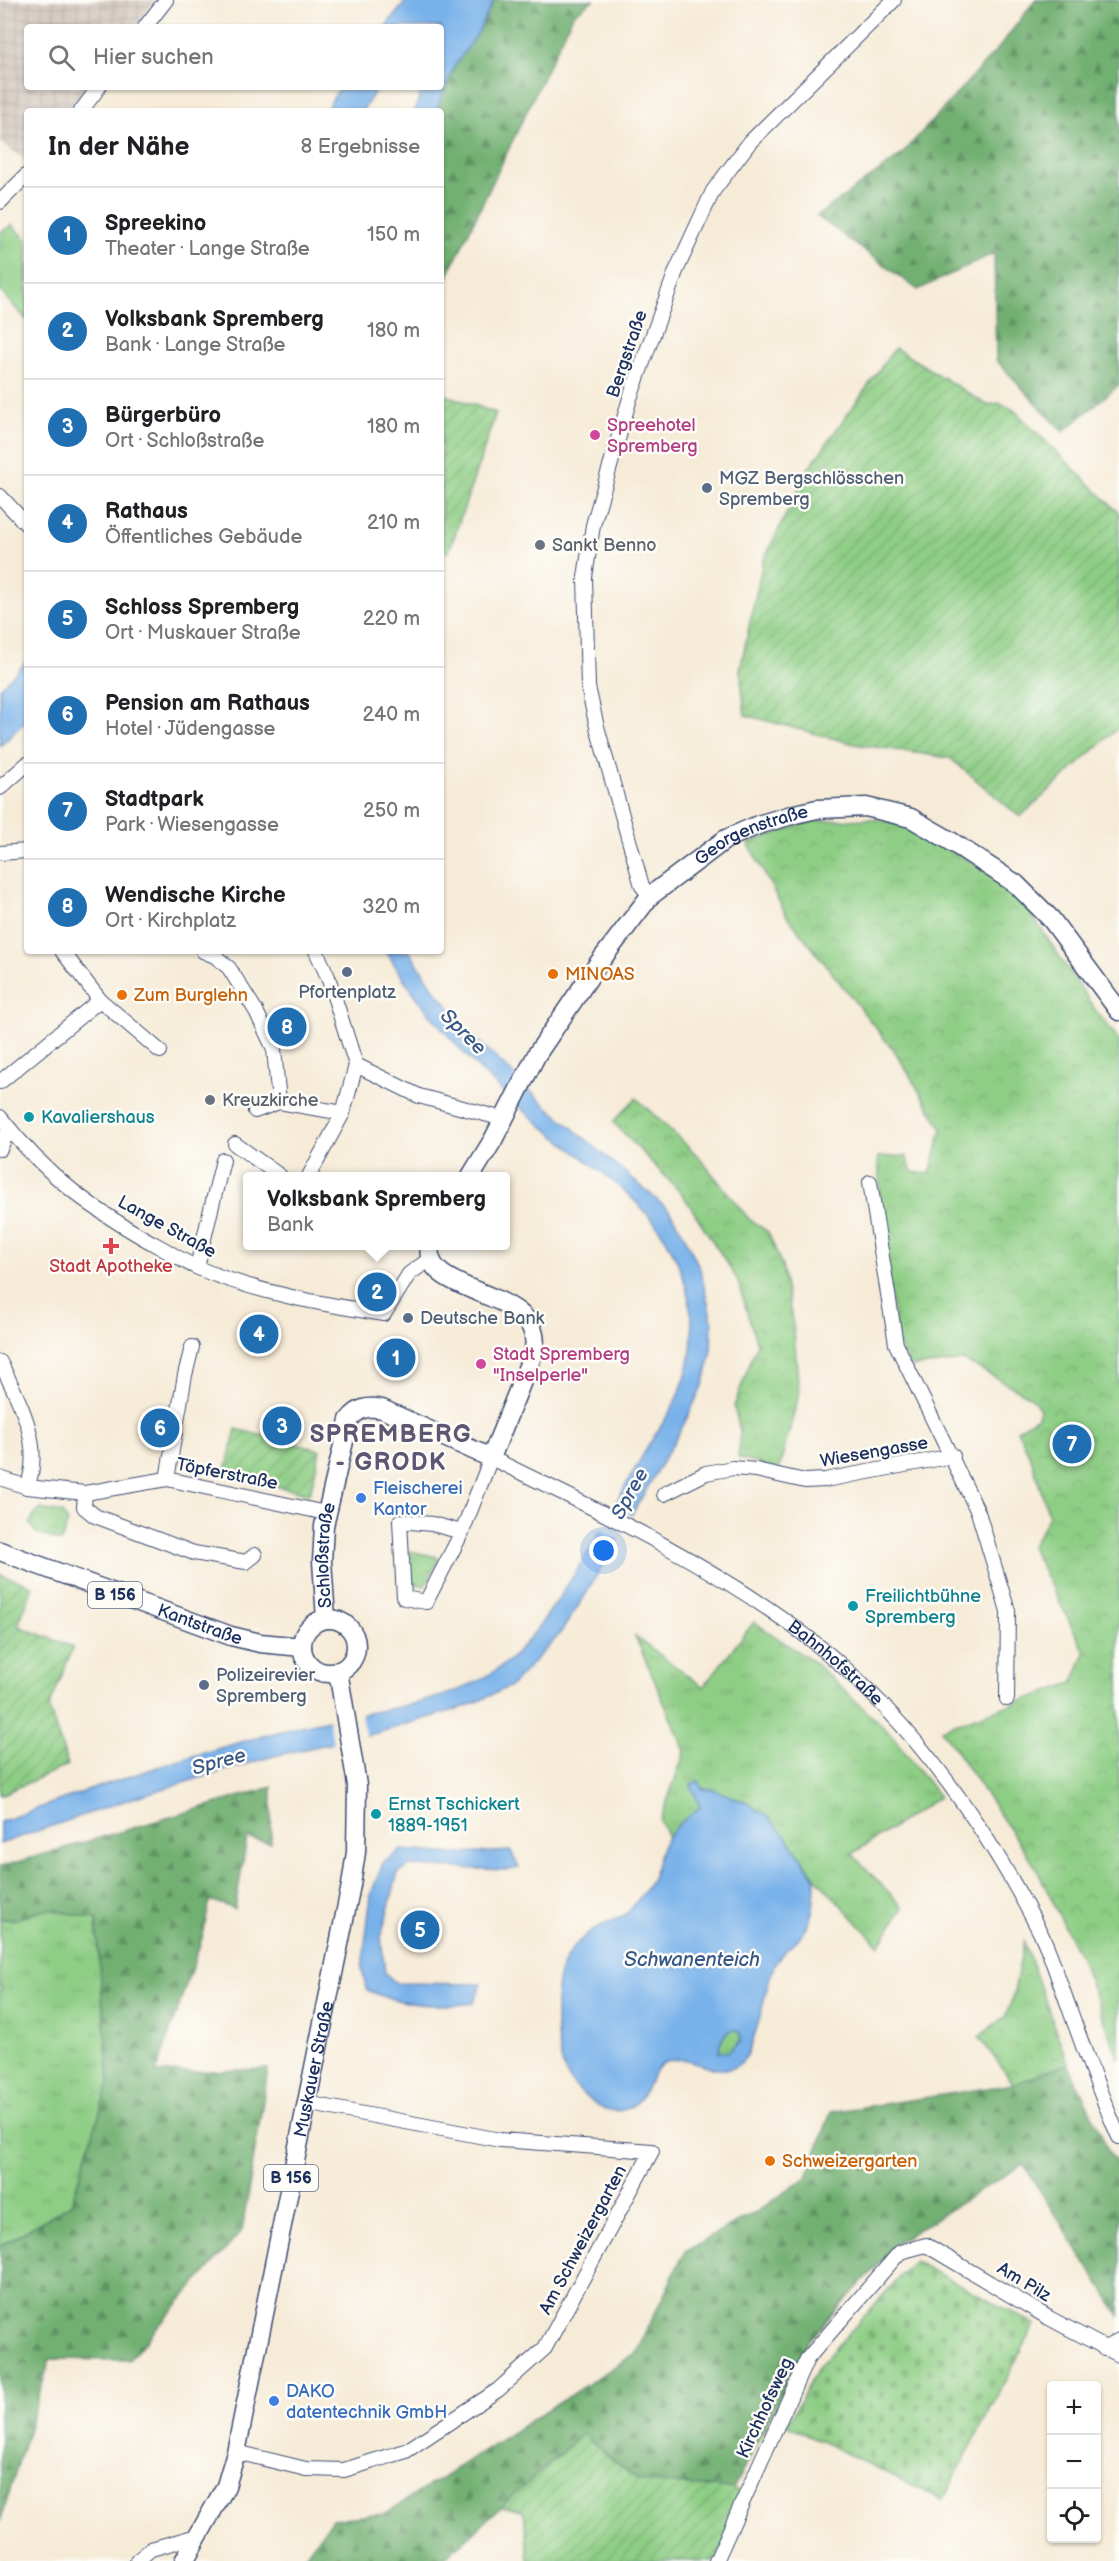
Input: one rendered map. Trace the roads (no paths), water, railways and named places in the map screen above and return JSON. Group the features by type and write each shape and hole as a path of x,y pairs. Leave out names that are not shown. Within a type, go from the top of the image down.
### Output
{"main road":[{"name":"Georgenstraße","path":"473,1172 537,1054 598,964 650,897 726,839 758,825 817,809 866,807 911,818 1016,884 1051,919 1119,1011"},
{"path":"430,1250 440,1272 517,1311 530,1323 536,1338 533,1354 491,1458"},
{"name":"Bahnhofstraße","path":"349,1420 354,1413 364,1408 382,1409 491,1458"},
{"name":"Schloßstraße","path":"326,1619 322,1562 327,1513 349,1420"},
{"name":"Kantstraße","path":"0,1551 231,1636 266,1644 302,1647"},
{"path":"326,1619 343,1622 354,1635 356,1644 352,1661 338,1671 330,1673 314,1668 304,1655 302,1647 303,1639 311,1625 326,1619"},
{"name":"Muskauer Straße","path":"184,2561 226,2486 236,2452 356,1852 357,1785 338,1671"}],"street":[{"path":"147,24 166,0"},
{"name":"Bergstraße","path":"650,897 642,886 588,687 585,577 593,525 630,398 668,292 713,191 750,142 894,0"},
{"path":"83,108 97,90"},
{"path":"0,202 24,178"},
{"path":"0,496 24,522"},
{"path":"0,788 24,767"},
{"path":"0,852 24,851"},
{"path":"65,954 100,1000 160,1051"},
{"path":"210,954 229,968 256,1011 274,1049 279,1102"},
{"path":"317,954 328,977 356,1065 342,1113 317,1172"},
{"path":"0,1082 100,1000"},
{"path":"356,1065 419,1096 506,1114"},
{"path":"255,1111 279,1102 342,1113"},
{"name":"Lange Straße","path":"0,1117 50,1173 72,1192 129,1230 197,1267 277,1294 384,1314 409,1274 430,1250"},
{"path":"0,1149 9,1129"},
{"path":"235,1144 274,1172"},
{"path":"197,1267 224,1160"},
{"name":"Wiesengasse","path":"870,1182 896,1344 953,1456 978,1512 1008,1611 1007,1699"},
{"path":"167,1479 192,1347"},
{"path":"0,1362 4,1378 31,1435 33,1472 27,1487"},
{"name":"Wiesengasse","path":"664,1494 706,1473 733,1468 756,1470 805,1481 825,1480 953,1456"},
{"path":"462,1532 432,1524 400,1521 404,1598 426,1602 462,1532 491,1458"},
{"name":"Bahnhofstraße","path":"491,1458 577,1500 752,1598 811,1640 865,1687 930,1757 973,1816 1043,1936 1101,2098 1119,2137"},
{"name":"Töpferstraße","path":"0,1478 27,1487 85,1492 167,1479 327,1513"},
{"path":"85,1492 84,1507 95,1516 194,1553 246,1562 255,1555"},
{"name":"Am Schweizergarten","path":"236,2452 306,2469 344,2470 406,2451 498,2390 545,2348 652,2151 500,2140 306,2103"},
{"name":"Am Pilz","path":"926,2245 1104,2349 1119,2355"},
{"name":"Kirchhofsweg","path":"716,2561 807,2360 900,2252 926,2245"},
{"path":"1104,2349 1119,2340"},
{"path":"137,2561 151,2549 197,2536"}],"water":[{"path":"407,0 494,0 477,34 454,67 437,108 415,108 422,90 444,90 444,24 387,24"},
{"path":"338,90 376,90 364,108 327,108"},
{"path":"24,664 24,723 0,746 0,688"},
{"name":"Spree","path":"388,954 411,954 435,990 471,1034 543,1103 669,1210 700,1269 712,1321 711,1354 704,1383 683,1426 584,1597 559,1635 511,1686 468,1706 377,1733 274,1756 142,1795 0,1844 0,1822 152,1769 306,1725 433,1699 481,1680 514,1655 531,1637 559,1598 597,1537 680,1391 687,1373 690,1354 691,1315 683,1277 667,1241 641,1207 625,1192 536,1121 474,1063 435,1020"},
{"name":"Schwanenteich","path":"699,1781 702,1789 712,1789 747,1803 767,1816 789,1840 815,1878 811,1917 804,1932 775,1964 751,2046 747,2056 739,2064 726,2069 717,2069 690,2061 673,2060 658,2068 643,2095 631,2106 617,2111 601,2108 574,2085 562,2063 556,2018 560,1973 567,1956 580,1940 597,1928 627,1913 644,1892 667,1838 681,1822 700,1807 691,1784","holes":["734,2029 740,2033 741,2041 728,2052 719,2051 721,2041 727,2032"]},
{"path":"401,1850 456,1854 511,1851 519,1868 505,1870 410,1866 398,1873 381,1936 385,1973 396,1983 481,1984 474,2003 420,2004 393,1999 367,1990 362,1970 371,1894 383,1863"}],"place":[{"name":"Spreehotel Spremberg","path":"595,435"},
{"name":"MGZ Bergschlösschen Spremberg","path":"707,488"},
{"name":"Sankt Benno","path":"540,545"},
{"name":"Pfortenplatz","path":"347,972"},
{"name":"MINOAS","path":"553,974"},
{"name":"Zum Burglehn","path":"122,995"},
{"name":"Wendische Kirche","path":"287,1027"},
{"name":"Kreuzkirche","path":"210,1100"},
{"name":"Kavaliershaus","path":"29,1117"},
{"name":"Stadt Apotheke","path":"111,1246"},
{"name":"Volksbank Spremberg","path":"377,1292"},
{"name":"Deutsche Bank","path":"408,1318"},
{"name":"Rathaus","path":"259,1334"},
{"name":"Spreekino","path":"396,1358"},
{"name":"Stadt Spremberg \"Inselperle\"","path":"481,1364"},
{"name":"Bürgerbüro","path":"282,1426"},
{"name":"Pension am Rathaus","path":"160,1428"},
{"name":"Stadtpark","path":"1072,1444"},
{"name":"Fleischerei Kantor","path":"361,1498"},
{"name":"Freilichtbühne Spremberg","path":"853,1606"},
{"name":"Polizeirevier Spremberg","path":"204,1685"},
{"name":"Ernst Tschickert 1889-1951","path":"376,1814"},
{"name":"Schloss Spremberg","path":"420,1930"},
{"name":"Schweizergarten","path":"770,2161"},
{"name":"DAKO datentechnik GmbH","path":"274,2401"}],"district":[{"name":"SPREMBERG - GRODK","path":"391,1448"}]}
